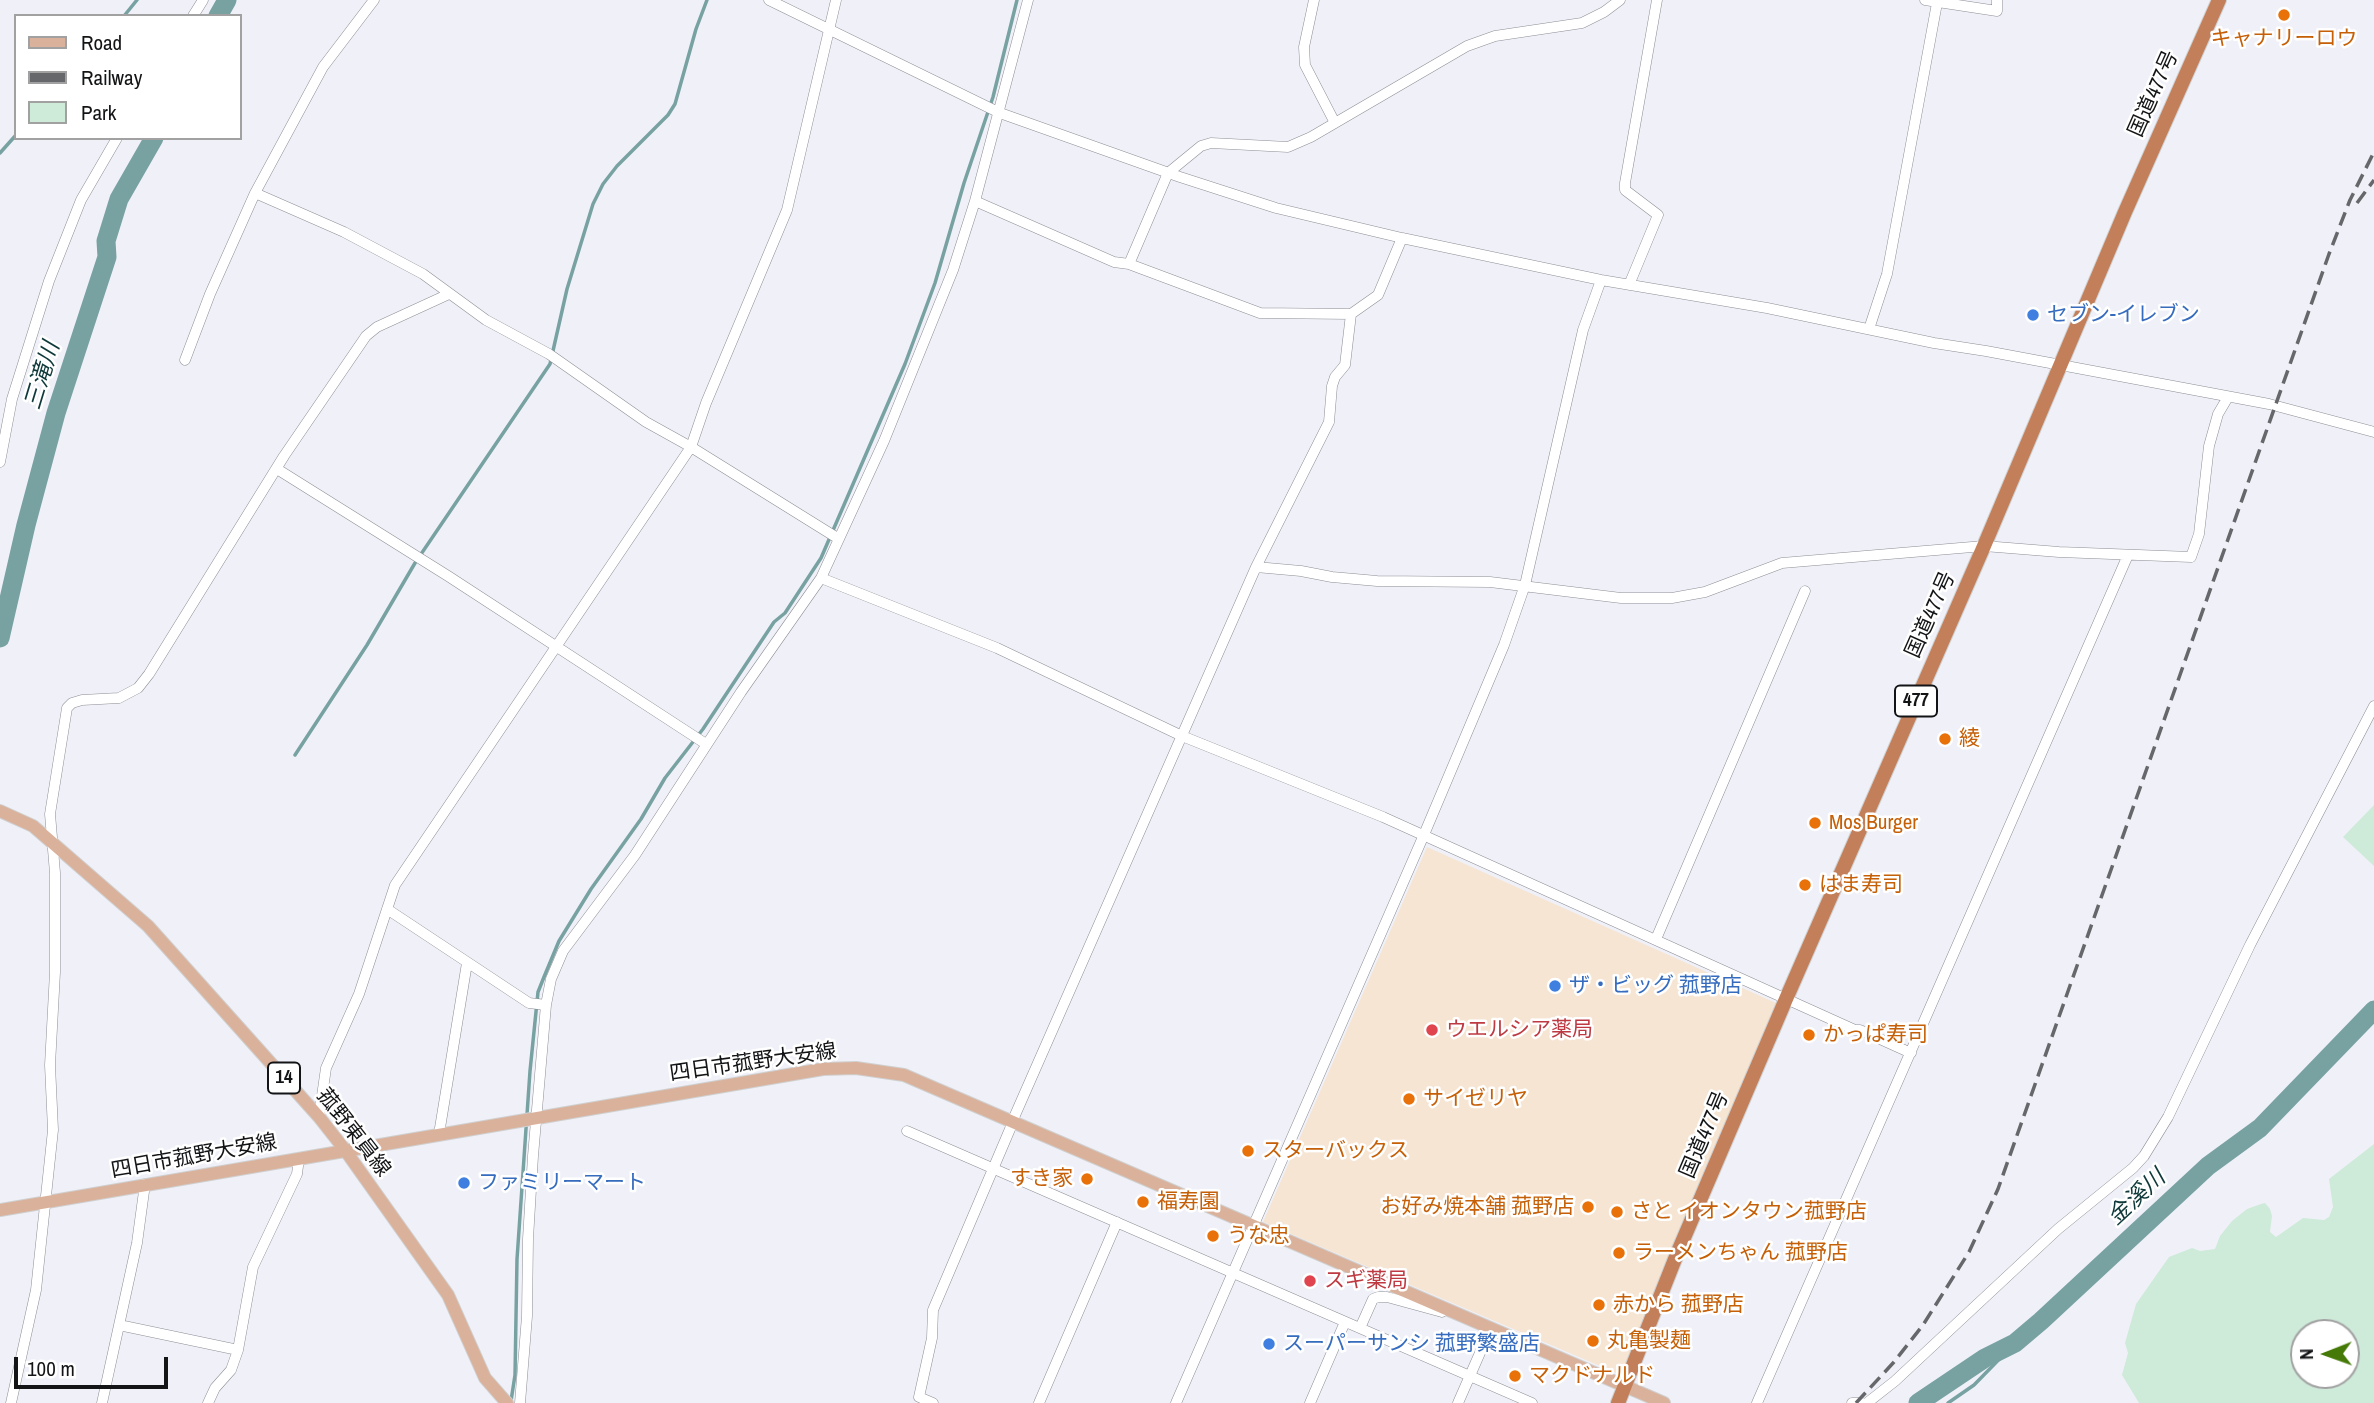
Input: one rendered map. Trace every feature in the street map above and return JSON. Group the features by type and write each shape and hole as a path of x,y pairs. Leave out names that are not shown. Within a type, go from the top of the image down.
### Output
{"highway":[{"name":"国道477号","path":"1618,1403 1677,1254 1786,999 2219,0"}],"main road":[{"name":"菰野東員線","path":"1,812 33,826 148,926 319,1117 447,1295 485,1378 504,1401"},
{"name":"四日市菰野大安線","path":"0,1210 823,1069 856,1068 904,1075 1664,1403"}],"street":[{"path":"185,360 210,294 256,193 323,67 374,0"},
{"path":"769,0 997,112 1276,208 1601,280 1767,308 1934,343 2269,404 2374,432"},
{"path":"319,1117 326,1068 359,994 395,885 691,447 706,403 787,211 836,0"},
{"path":"520,1403 527,1316 531,1193 530,1118 551,979 563,951 635,855 704,743 821,578 924,347 975,201 1028,0"},
{"path":"1314,0 1304,47 1305,65 1335,123"},
{"path":"1129,264 1168,173 1201,146 1210,143 1288,147 1335,123 1467,46 1495,36 1582,23 1620,0"},
{"path":"1629,285 1658,215 1625,190 1657,0"},
{"path":"1925,0 1997,11 1997,0"},
{"path":"1869,329 1887,274 1937,2"},
{"path":"0,462 12,399 49,281 80,200 116,140"},
{"path":"256,193 344,232 412,268 486,320 552,357 646,422 838,539"},
{"path":"975,201 1114,261 1129,264 1260,313 1352,314 1378,295 1402,238"},
{"path":"1176,1403 1504,645 1525,585 1583,330 1601,280"},
{"path":"11,1403 36,1290 53,1130 50,1065 54,972 54,847 50,814 67,708 82,700 119,698 138,688 366,336 377,327 449,295"},
{"path":"933,1403 919,1397 932,1338 933,1310 1256,567 1329,422 1332,386 1335,377 1345,365 1352,314"},
{"path":"1256,567 1377,582 1490,582 1621,598 1672,598 1705,592 1782,563 1984,546 2192,557 2199,534 2209,446 2218,414 2228,397"},
{"path":"277,470 413,554 704,743"},
{"path":"1758,1403 2128,555"},
{"path":"821,578 997,648 1182,736 1383,817 1911,1053"},
{"path":"1656,939 1805,591"},
{"path":"1852,1403 1864,1403 1895,1381 2058,1229 2144,1156 2168,1117 2250,945 2374,706"},
{"path":"387,909 529,1003 545,1005"},
{"path":"439,1134 467,963"},
{"path":"907,1131 1532,1403"},
{"path":"208,1403 215,1388 231,1370 238,1350 253,1267 297,1174 299,1158"},
{"path":"102,1403 137,1243 145,1184"},
{"path":"1039,1403 1117,1222"},
{"path":"1360,1328 1373,1299 1378,1297 1387,1297 1463,1318"},
{"path":"1310,1403 1345,1322"},
{"path":"119,1325 238,1350"},
{"path":"1458,1403 1490,1330"}],"shaded area":[{"path":"1427,847 1776,1003 1621,1375 1263,1222"}],"green space":[{"path":"2374,805 2374,866 2343,837"},
{"path":"2374,1144 2374,1403 2139,1403 2122,1375 2128,1353 2125,1343 2136,1304 2169,1257 2192,1248 2200,1251 2215,1249 2220,1236 2232,1221 2247,1209 2265,1203 2272,1216 2270,1232 2276,1237 2303,1218 2324,1220 2329,1217 2333,1207 2329,1179"}],"waterway":[{"path":"126,14 137,0"},
{"name":"三滝川","path":"219,14 227,0"},
{"path":"295,755 367,645 415,563 550,364 567,289 593,204 603,184 617,166 668,115 675,104 707,0"},
{"path":"511,1401 515,1375 517,1259 538,992 559,941 591,889 641,819 665,778 703,729 774,622 785,613 821,558 905,364 935,283 993,97 1017,0"},
{"path":"0,153 14,137"},
{"name":"三滝川","path":"0,638 56,413 107,257 106,241 119,199 153,140"},
{"name":"金溪川","path":"1918,1403 1985,1358 2015,1343 2041,1321 2208,1166 2260,1128 2374,1010"},
{"path":"1948,1403 1974,1385 2015,1343"}],"railway":[{"path":"1856,1403 1894,1362 1923,1325 1969,1252 1998,1189 2329,254 2350,200 2374,152"},
{"path":"2357,203 2374,180"}],"place":[{"name":"キャナリーロウ","path":"2284,15"},
{"name":"セブン-イレブン","path":"2033,315"},
{"name":"綾","path":"1945,739"},
{"name":"Mos Burger","path":"1815,823"},
{"name":"はま寿司","path":"1805,885"},
{"name":"ザ・ビッグ 菰野店","path":"1555,986"},
{"name":"ウエルシア薬局","path":"1432,1030"},
{"name":"かっぱ寿司","path":"1809,1035"},
{"name":"サイゼリヤ","path":"1409,1099"},
{"name":"スターバックス","path":"1248,1151"},
{"name":"すき家","path":"1087,1179"},
{"name":"ファミリーマート","path":"464,1183"},
{"name":"福寿園","path":"1143,1202"},
{"name":"お好み焼本舗 菰野店","path":"1588,1207"},
{"name":"さと イオンタウン菰野店","path":"1617,1212"},
{"name":"うな忠","path":"1213,1236"},
{"name":"ラーメンちゃん 菰野店","path":"1619,1253"},
{"name":"スギ薬局","path":"1310,1281"},
{"name":"赤から 菰野店","path":"1599,1305"},
{"name":"丸亀製麺","path":"1593,1341"},
{"name":"スーパーサンシ 菰野繁盛店","path":"1269,1344"},
{"name":"マクドナルド","path":"1515,1376"}]}
